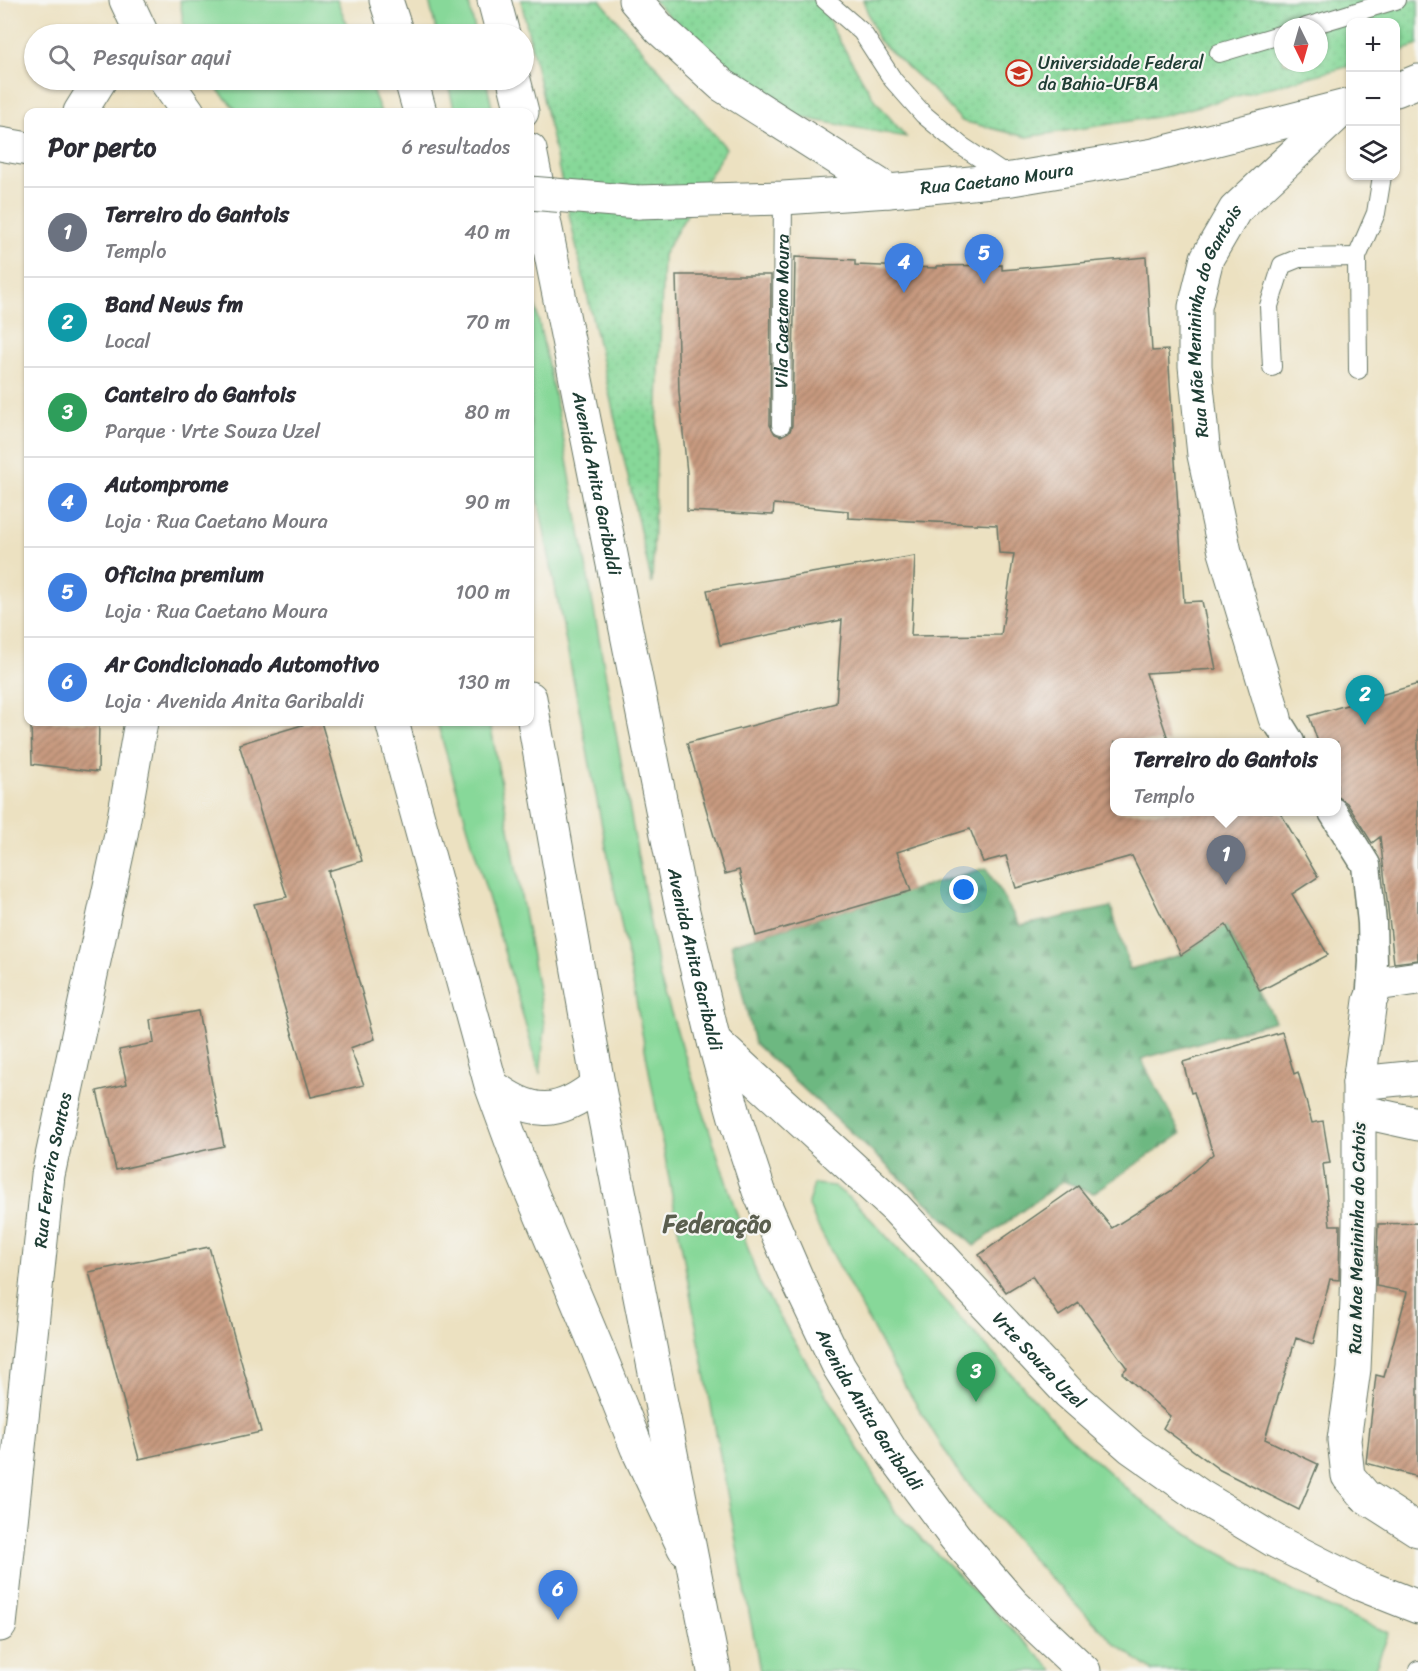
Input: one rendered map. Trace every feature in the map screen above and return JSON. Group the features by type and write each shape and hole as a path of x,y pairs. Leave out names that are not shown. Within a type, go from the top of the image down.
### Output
{"street":[{"path":"386,0 394,24"},
{"path":"494,0 500,24"},
{"path":"635,0 660,29 722,85 889,191"},
{"path":"120,24 126,1"},
{"path":"126,1 137,24"},
{"path":"1400,88 1418,81"},
{"path":"82,108 93,90"},
{"path":"172,90 185,108"},
{"path":"414,90 419,108"},
{"path":"516,90 521,108"},
{"name":"Rua Caetano Moura","path":"534,193 638,202 783,198 1012,179 1154,155 1346,107"},
{"name":"Rua Mãe Menininha do Gantois","path":"1283,730 1225,552 1204,455 1195,366 1195,307 1207,258 1235,210 1346,108"},
{"path":"0,144 24,147"},
{"name":"Avenida Anita Garibaldi","path":"534,170 680,899 714,1041 736,1121 759,1191 839,1367 893,1454 956,1537 1013,1604 1084,1671"},
{"path":"534,722 598,1084 714,1671"},
{"name":"Rua Ferreira Santos","path":"0,1622 48,1175 119,847 140,726"},
{"path":"393,726 491,1085 522,1170 637,1448 692,1566"},
{"path":"1335,816 1366,866 1372,922 1373,962 1370,1001"},
{"path":"1370,1001 1377,984 1418,978"},
{"name":"Rua Mae Menininha do Catois","path":"1370,1001 1359,1097 1356,1323 1354,1369 1344,1440 1347,1476 1365,1496 1418,1530"},
{"name":"Vrte Souza Uzel","path":"714,1041 895,1207 968,1282 1068,1392 1132,1448 1200,1496 1275,1541 1360,1584 1418,1607"},
{"path":"1359,1097 1418,1077"},
{"path":"491,1085 515,1103 536,1108 562,1107 580,1099 598,1084"},
{"path":"1359,1097 1418,1124"}],"lane":[{"path":"825,0 862,32 893,80 922,114 960,145 1012,179"},
{"path":"1328,20 1396,0"},
{"path":"1219,53 1274,37"},
{"path":"1358,370 1357,257 1376,213 1381,180"},
{"name":"Vila Caetano Moura","path":"781,425 783,198"},
{"path":"1272,367 1269,306 1275,281 1282,265 1299,258 1357,257"}],"green space":[{"path":"180,0 337,0 347,24 184,24"},
{"path":"429,0 468,0 474,24 435,24"},
{"path":"521,0 600,0 726,148 663,255 652,584 534,58 534,24 526,24"},
{"path":"653,0 823,0 833,30 874,99 906,137 765,111"},
{"name":"Universidade Federal da Bahia-UFBA","path":"863,0 1418,0 1418,45 1400,52 1400,18 1346,18 1346,67 1328,72 1328,18 1274,18 1274,72 1327,72 1162,116 1027,137 962,121 938,95 878,40"},
{"path":"218,90 372,90 379,108 234,108"},
{"path":"450,90 488,90 492,108 454,108"},
{"path":"534,299 561,426 660,979 759,1282 896,1513 1054,1671 760,1671 633,984 534,479"},
{"path":"438,726 491,726 545,1029 540,1074"},
{"path":"986,868 1020,926 1111,907 1130,969 1181,955 1226,925 1275,1021 1141,1059 1181,1134 1093,1193 1063,1181 974,1246 754,1043 731,944"},
{"path":"814,1184 834,1186 858,1205 1067,1435 1137,1498 1205,1545 1294,1592 1389,1633 1374,1671 1153,1671 1114,1643 1035,1562 956,1469 894,1368 816,1223 808,1203"}],"building":[{"path":"795,257 855,260 855,265 937,268 937,266 1002,265 1002,270 1146,257 1152,351 1168,350 1184,602 1202,601 1216,669 1146,673 1168,738 1110,738 1110,816 1282,816 1318,877 1292,894 1328,955 1260,991 1226,925 1181,955 1132,856 1016,888 1006,856 983,862 970,829 897,852 911,891 756,936 739,870 725,874 687,743 836,703 842,620 720,645 707,590 915,556 911,636 1001,635 1014,554 999,553 997,525 848,518 848,511 774,504 773,515 687,511 687,473 679,392 676,275 771,275 770,425 775,434 781,436 790,431 792,425"},
{"path":"1418,684 1418,960 1394,963 1380,837 1372,843 1347,803 1341,799 1341,738 1317,738 1309,716"},
{"path":"31,726 99,726 98,772 32,764"},
{"path":"299,726 322,726 362,861 328,871 375,1039 350,1048 364,1085 311,1097 254,904 287,897 239,744"},
{"path":"198,1011 224,1146 116,1170 97,1091 127,1084 119,1050 154,1043 151,1020"},
{"path":"1282,1032 1294,1074 1298,1072 1312,1123 1323,1121 1330,1163 1323,1164 1330,1225 1340,1225 1339,1280 1330,1279 1313,1344 1296,1338 1265,1439 1318,1464 1299,1510 1220,1470 1163,1428 1170,1416 1122,1373 1127,1368 1079,1303 1059,1316 1032,1276 1006,1292 979,1255 1078,1186 1112,1228 1171,1191 1213,1154 1194,1092 1191,1093 1183,1062"},
{"path":"1418,1223 1418,1477 1366,1463 1376,1375 1384,1377 1407,1292 1376,1286 1378,1224"},
{"path":"209,1247 261,1432 139,1459 89,1272"}],"place":[{"name":"Universidade Federal da Bahia-UFBA","path":"1019,73"},
{"name":"Oficina premium","path":"984,284"},
{"name":"Automprome","path":"904,293"},
{"name":"Band News fm","path":"1365,725"},
{"name":"Terreiro do Gantois","path":"1226,885"},
{"name":"Canteiro do Gantois","path":"976,1402"},
{"name":"Ar Condicionado Automotivo","path":"558,1620"}],"district":[{"name":"Federação","path":"717,1224"}]}
